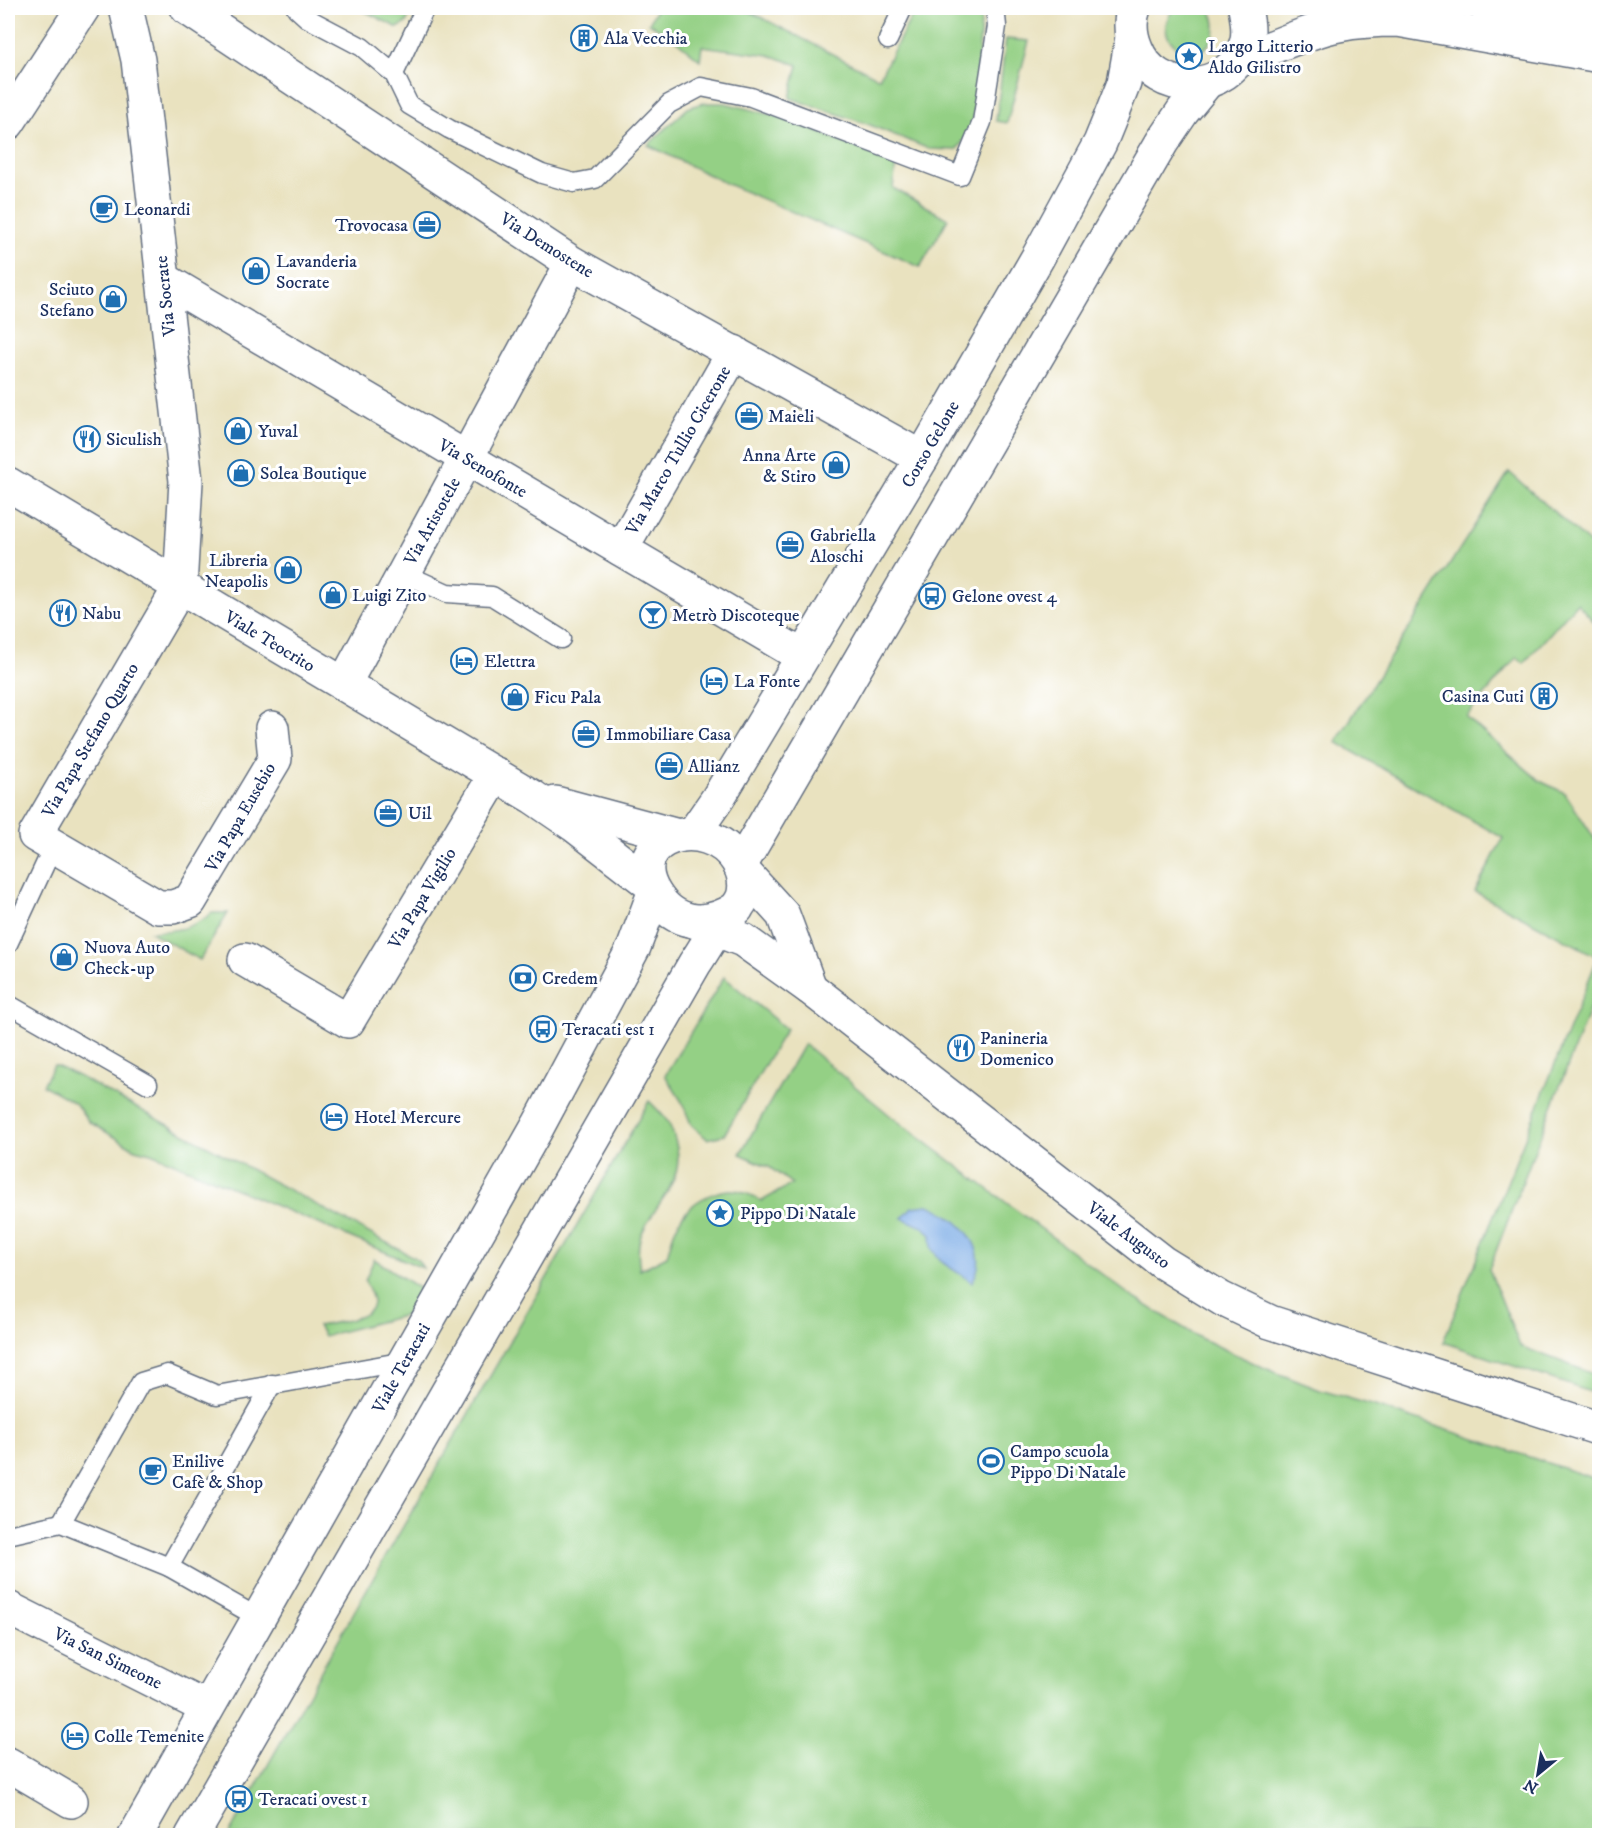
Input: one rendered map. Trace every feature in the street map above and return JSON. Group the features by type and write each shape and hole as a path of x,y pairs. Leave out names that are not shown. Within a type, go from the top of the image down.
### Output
{"main road":[{"path":"8,123 83,8"},
{"name":"Via Socrate","path":"126,8 138,60 186,481 180,586"},
{"name":"Via Demostene","path":"187,8 572,263 922,458"},
{"path":"1133,23 1139,56 1151,71 1168,81 1186,85 1206,83 1223,75 1237,61 1246,44 1248,24 1245,8"},
{"path":"1487,8 1577,16 1599,31"},
{"path":"1237,61 1336,25 1368,20 1398,20 1599,56"},
{"name":"Corso Gelone","path":"686,835 718,798 922,458 1038,257 1100,143 1124,83 1133,23"},
{"path":"192,1836 692,969 716,920 744,891 746,882 742,868 1162,142 1206,83"},
{"name":"Via Aristotele","path":"344,684 572,263"},
{"name":"Via Senofonte","path":"163,279 802,656"},
{"name":"Via Marco Tullio Cicerone","path":"621,549 734,352"},
{"name":"Viale Teocrito","path":"8,484 533,797"},
{"name":"Via Papa Stefano Quarto","path":"180,586 35,835 158,907 173,908 190,901"},
{"name":"Via Papa Eusebio","path":"190,901 275,759 272,728"},
{"name":"Via Papa Vigilio","path":"245,960 348,1021 496,774"},
{"path":"533,797 686,835 713,839 726,848 783,915 810,988"},
{"path":"533,797 589,836 652,888"},
{"path":"686,835 664,840 649,855 646,869 652,888 664,906 677,916 716,920"},
{"name":"Viale Teracati","path":"135,1836 538,1126 634,947 652,888"},
{"name":"Viale Augusto","path":"716,920 810,988 1162,1262 1222,1299 1270,1322 1599,1429"},
{"name":"Via San Simeone","path":"8,1608 207,1708"},
{"path":"8,1764 71,1801"}],"lane":[{"path":"296,8 307,18 362,47 394,74 409,105 449,129 542,174 574,183 595,178 669,104 701,87 751,97 960,176 982,122 996,26 995,8"},
{"path":"394,74 425,8"},
{"path":"888,40 903,8"},
{"path":"403,573 447,593 492,596 561,639"},
{"path":"8,944 54,846"},
{"path":"8,1004 148,1083"},
{"path":"62,1523 141,1383 167,1374 217,1395 405,1361"},
{"path":"169,1567 272,1384"},
{"path":"8,1535 62,1523 169,1567 259,1618"}],"green space":[{"path":"1200,7 1208,10 1214,18 1215,28 1212,39 1201,50 1191,52 1182,50 1168,37 1166,27 1168,18 1176,8"},
{"path":"358,8 413,8 406,23 398,28"},
{"path":"657,8 743,8 879,78 916,8 982,8 974,117 971,126 965,139 956,150 929,149 870,125 790,98 798,65 769,55 702,46 700,60 668,34 649,23"},
{"path":"1006,39 1029,41 1007,123 996,121"},
{"path":"703,103 725,103 780,117 896,163 893,188 948,219 920,267 723,182 648,145 688,108"},
{"path":"1509,472 1594,547 1595,564 1599,564 1599,627 1577,603 1524,663 1517,657 1466,717 1540,781 1565,793 1600,847 1599,985 1489,1269 1520,1346 1599,1376 1599,1395 1443,1342 1598,957 1475,892 1503,838 1336,742"},
{"path":"212,913 228,913 200,960 150,932 183,928 197,923"},
{"path":"724,977 786,1029 724,1135 707,1139 691,1124 682,1102 665,1075"},
{"name":"Campo scuola Pippo Di Natale","path":"804,1044 892,1117 1131,1296 1200,1338 1320,1390 1599,1480 1599,1835 228,1836 363,1596 649,1101 670,1126 678,1159 672,1184 640,1237 638,1251 640,1270 667,1256 674,1233 682,1218 703,1198 718,1192 733,1190 762,1201 792,1184 769,1167 740,1154"},
{"path":"54,1065 417,1259 423,1268 151,1153 135,1149 89,1122 75,1103 43,1085"},
{"path":"374,1259 420,1289 406,1315 324,1336 318,1326 359,1317 371,1309 372,1298 365,1281"}],"water":[{"path":"928,1205 961,1225 969,1235 978,1258 977,1270 972,1282 943,1263 932,1249 931,1235 925,1228 902,1218 912,1207"}],"place":[{"name":"Ala Vecchia","path":"584,38"},
{"name":"Largo Litterio Aldo Gilistro","path":"1189,56"},
{"name":"Leonardi","path":"104,209"},
{"name":"Trovocasa","path":"427,225"},
{"name":"Lavanderia Socrate","path":"256,271"},
{"name":"Sciuto Stefano","path":"113,299"},
{"name":"Maieli","path":"749,416"},
{"name":"Yuval","path":"238,431"},
{"name":"Siculish","path":"87,439"},
{"name":"Anna Arte & Stiro","path":"836,465"},
{"name":"Solea Boutique","path":"241,473"},
{"name":"Gabriella Aloschi","path":"790,545"},
{"name":"Libreria Neapolis","path":"288,570"},
{"name":"Luigi Zito","path":"333,595"},
{"name":"Gelone ovest 4","path":"932,596"},
{"name":"Nabu","path":"63,613"},
{"name":"Metrò Discoteque","path":"653,615"},
{"name":"Elettra","path":"464,661"},
{"name":"La Fonte","path":"714,681"},
{"name":"Casina Cuti","path":"1544,696"},
{"name":"Ficu Pala","path":"515,697"},
{"name":"Immobiliare Casa","path":"586,734"},
{"name":"Allianz","path":"669,766"},
{"name":"Uil","path":"388,813"},
{"name":"Nuova Auto Check-up","path":"64,957"},
{"name":"Credem","path":"523,978"},
{"name":"Teracati est 1","path":"543,1029"},
{"name":"Panineria Domenico","path":"961,1048"},
{"name":"Hotel Mercure","path":"334,1117"},
{"name":"Pippo Di Natale","path":"720,1213"},
{"name":"Campo scuola Pippo Di Natale","path":"991,1461"},
{"name":"Enilive Cafè & Shop","path":"153,1471"},
{"name":"Colle Temenite","path":"75,1736"},
{"name":"Teracati ovest 1","path":"239,1799"}]}
